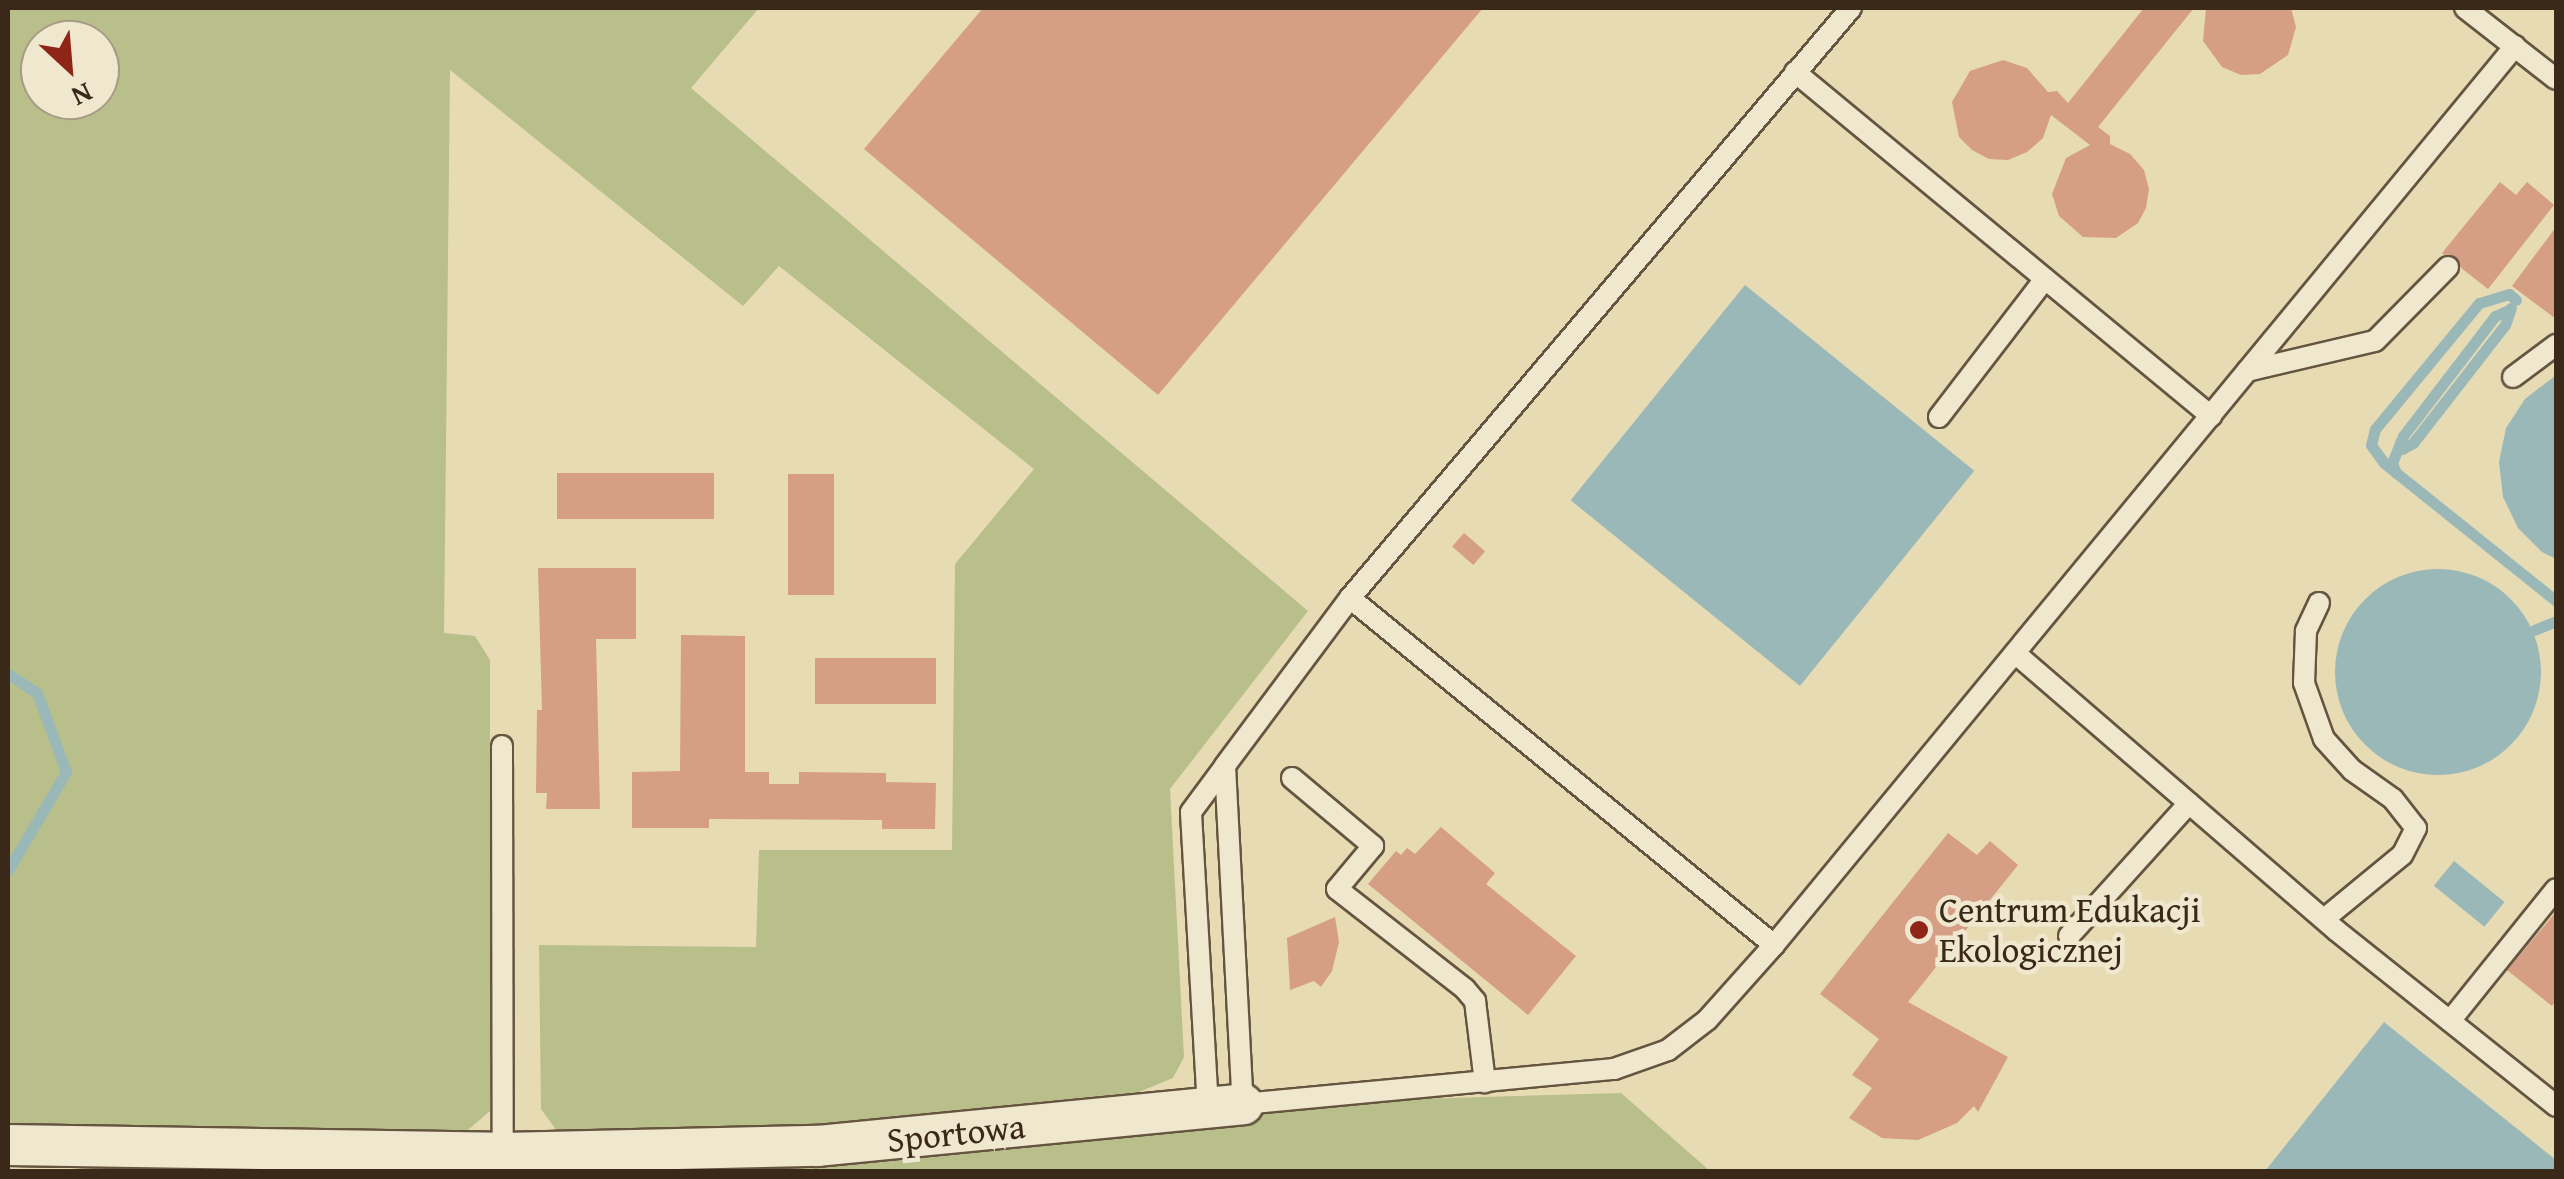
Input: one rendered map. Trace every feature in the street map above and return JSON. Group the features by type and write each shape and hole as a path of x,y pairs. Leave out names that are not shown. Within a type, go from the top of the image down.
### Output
{"street":[{"name":"Sportowa","path":"8,1146 503,1152 818,1146 1226,1106"}],"lane":[{"path":"1226,1106 1191,812 1350,598 1851,8"},
{"path":"2465,8 2489,16 2514,46 2556,79"},
{"path":"1226,1106 1614,1069 1668,1050 1707,1020 1774,945 2514,46"},
{"path":"1796,72 2211,416"},
{"path":"2247,372 2375,341 2448,267"},
{"path":"1939,417 2046,279"},
{"path":"2513,376 2556,344"},
{"path":"1350,598 1774,945"},
{"path":"2319,604 2306,632 2304,653 2304,683 2318,726 2324,739 2352,770 2393,799 2416,828 2402,855 2324,920"},
{"path":"2015,653 2324,920 2556,1106"},
{"path":"502,746 503,1152"},
{"path":"1225,766 1226,1106"},
{"path":"1292,778 1373,846 1337,888 1474,1001 1485,1082"},
{"path":"2068,936 2189,803"},
{"path":"2450,1021 2556,889"}],"green space":[{"path":"8,8 759,8 691,88 1308,611 1170,789 1184,1057 1173,1078 1139,1092 756,1130 557,1131 541,1109 539,945 756,947 759,850 952,850 955,564 1034,469 779,266 743,306 450,70 444,633 475,636 490,660 490,1111 461,1136 8,1130"},
{"path":"1621,1093 1710,1171 680,1172 1245,1123 1243,1104"}],"water":[{"path":"1745,285 1974,471 1800,686 1571,500"},
{"path":"2556,375 2556,559 2542,552 2518,528 2503,497 2499,462 2506,428 2525,399"},
{"path":"2438,569 2478,577 2511,599 2533,632 2541,672 2533,712 2511,745 2478,767 2438,775 2398,767 2365,745 2343,712 2335,672 2343,632 2365,599 2398,577"},
{"path":"2454,861 2505,902 2484,927 2434,886"},
{"path":"2384,1022 2556,1160 2556,1171 2265,1171"}],"building":[{"path":"983,8 1483,8 1158,395 864,149"},
{"path":"2144,8 2194,8 2098,127 2110,136 2110,144 2130,154 2144,170 2149,189 2146,208 2138,223 2116,238 2083,237 2059,216 2052,194 2066,158 2090,145 2051,115 2043,138 2027,152 2008,160 1989,159 1959,137 1952,102 1970,71 2003,60 2027,68 2048,92 2057,91 2068,103"},
{"path":"2206,8 2291,8 2296,27 2288,55 2260,74 2241,75 2222,67 2203,41"},
{"path":"2500,182 2516,195 2527,182 2554,205 2488,289 2442,253"},
{"path":"2556,227 2556,319 2512,286"},
{"path":"557,473 714,473 714,519 557,519"},
{"path":"788,474 834,474 834,595 788,595"},
{"path":"1464,533 1485,551 1473,565 1452,547"},
{"path":"538,568 636,568 636,639 596,639 600,809 546,809 547,793 536,793 537,710 542,710"},
{"path":"681,635 745,636 745,772 769,772 769,784 799,784 799,772 886,773 886,782 936,783 935,829 882,829 882,820 709,819 709,828 632,828 632,772 680,771"},
{"path":"815,658 936,658 936,704 815,704"},
{"path":"1441,827 1495,873 1486,884 1576,956 1528,1015 1368,884 1396,851 1401,855 1407,848 1415,854"},
{"name":"Centrum Edukacji Ekologicznej","path":"1948,833 1977,855 1990,841 2018,865 1908,1002 2008,1057 1978,1112 1974,1106 1957,1123 1918,1140 1882,1138 1849,1118 1872,1088 1852,1075 1879,1039 1820,994"},
{"path":"2556,912 2556,1000 2552,1006 2507,970"},
{"path":"1335,917 1339,942 1332,971 1321,987 1314,981 1290,990 1287,938"}],"waterway":[{"path":"2516,300 2509,294 2479,303 2375,429 2371,445 2384,463 2556,601"},
{"path":"2402,449 2413,443 2505,325 2511,308"},
{"path":"2396,473 2392,463 2403,436 2495,316 2509,310"},
{"path":"2534,630 2556,621"},
{"path":"8,674 37,693 66,772 8,870"}],"place":[{"name":"Centrum Edukacji Ekologicznej","path":"1919,930"}]}
